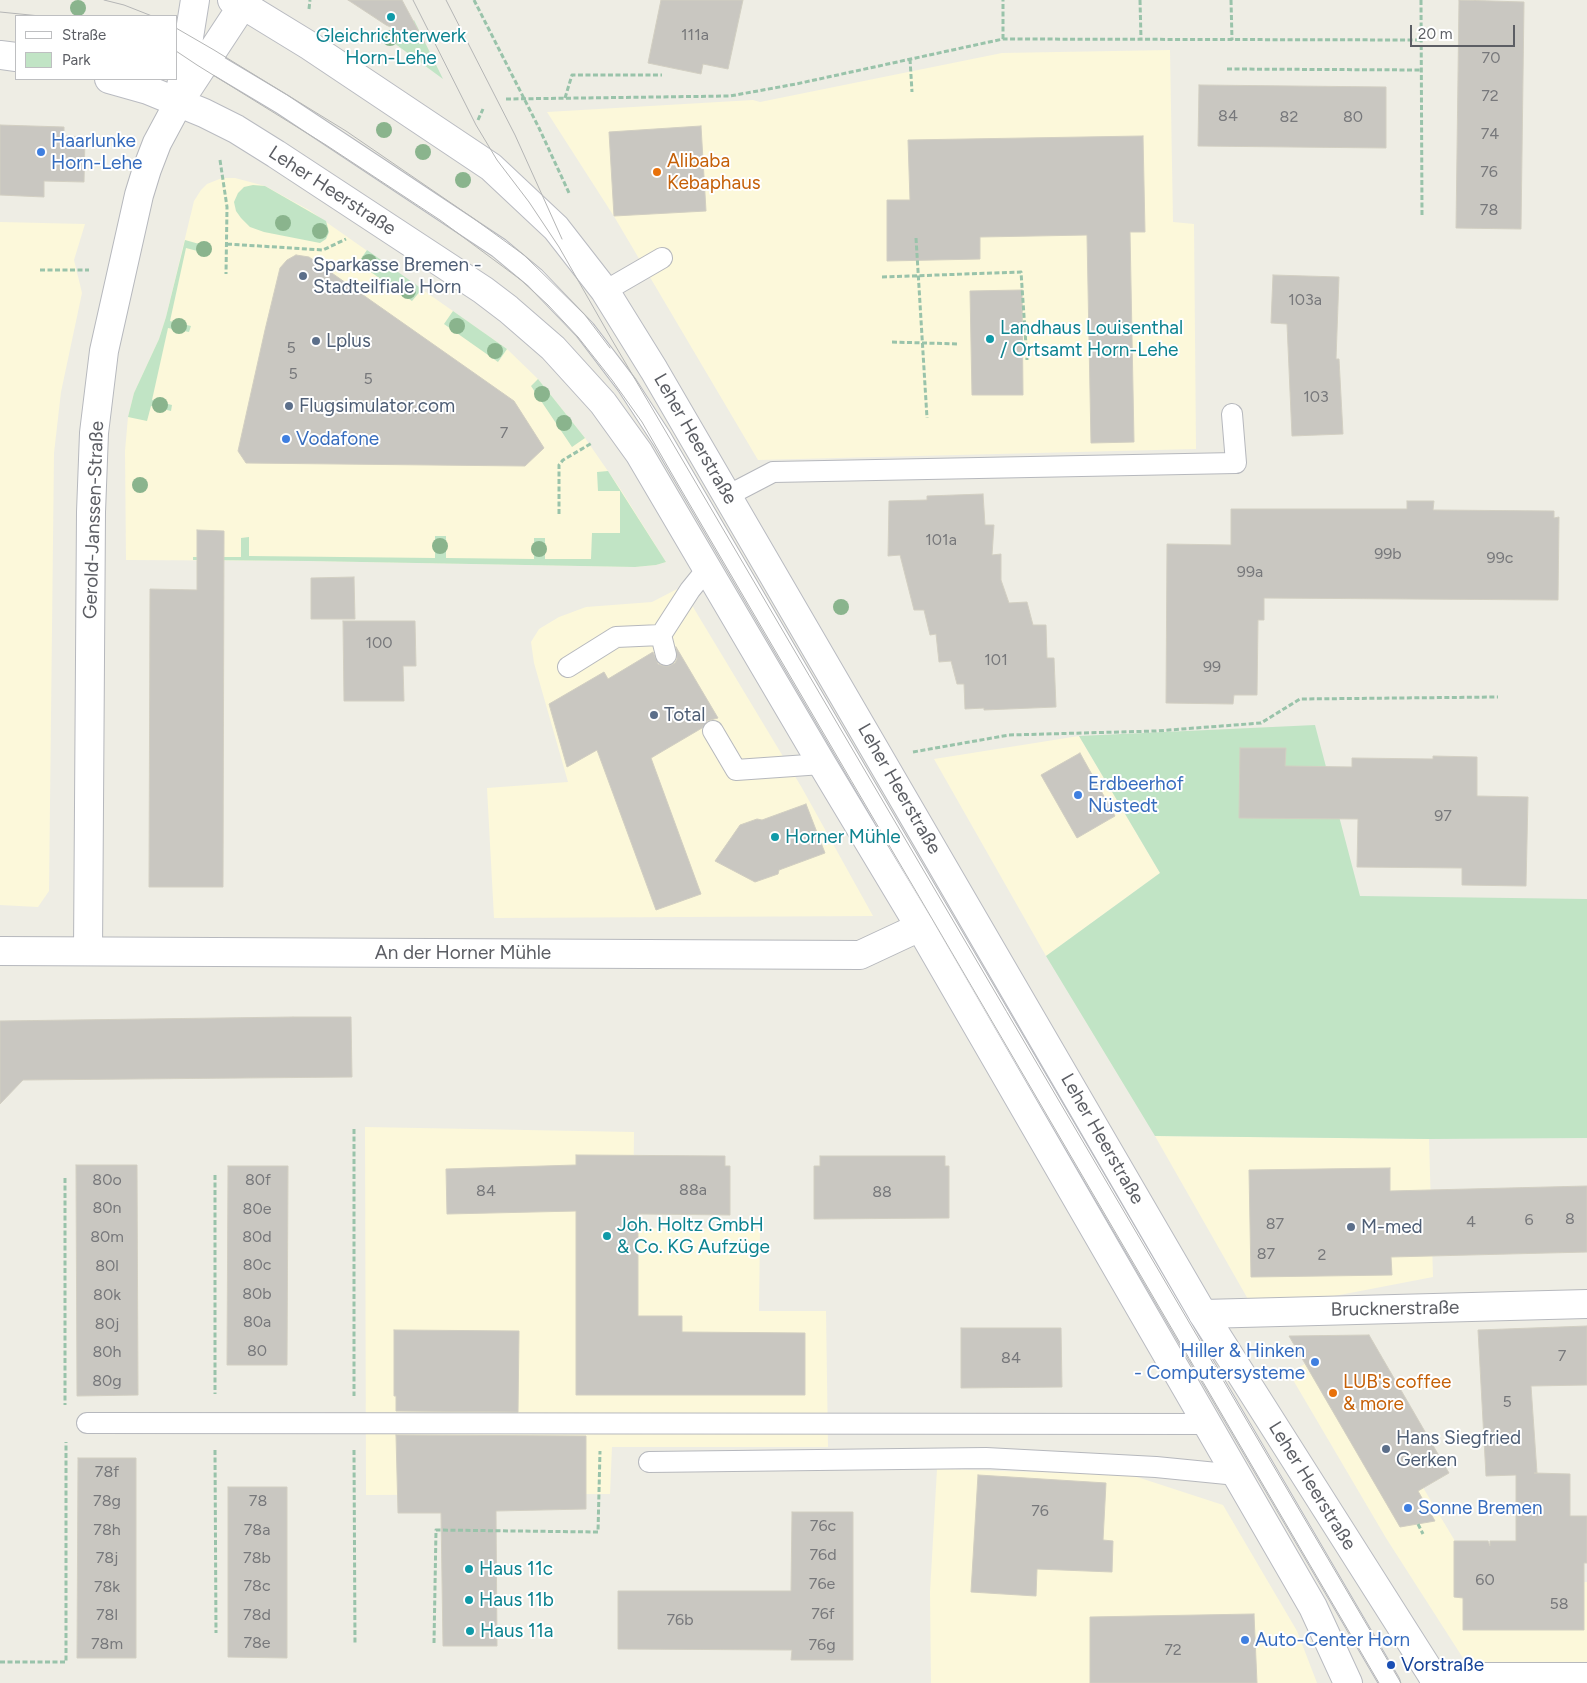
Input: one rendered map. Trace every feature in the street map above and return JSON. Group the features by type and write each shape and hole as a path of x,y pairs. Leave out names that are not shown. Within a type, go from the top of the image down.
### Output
{"main road":[{"name":"Leher Heerstraße","path":"195,0 197,53"},
{"name":"Leher Heerstraße","path":"1348,1683 1313,1607 1208,1424 920,927 639,453 621,427 583,380 553,348 529,326 483,290 236,129 179,102 197,53 241,2 491,167 556,228 605,291 654,370 1204,1314 1435,1680"},
{"path":"0,55 15,57"},
{"path":"112,80 179,102"},
{"name":"Gerold-Janssen-Straße","path":"88,951 91,522 94,433 104,351 147,169 179,102"},
{"name":"An der Horner Mühle","path":"0,951 860,955 920,927"},
{"name":"Brucknerstraße","path":"1204,1314 1587,1304"},
{"path":"1435,1680 1587,1677"}],"lane":[{"path":"197,53 282,104 505,253 535,278 585,330 627,386 677,465 1390,1683"},
{"path":"605,291 662,258"},
{"path":"727,496 773,472 1236,463 1232,414"},
{"path":"666,655 661,635 690,590 707,569"},
{"path":"568,666 616,637 661,635"},
{"path":"712,731 736,770 822,764"},
{"path":"87,1423 1208,1424"},
{"path":"649,1462 986,1458 1156,1467 1237,1475"}],"path":[{"path":"474,0 572,199"},
{"path":"1003,0 1003,39"},
{"path":"1140,0 1141,40"},
{"path":"1231,0 1232,40"},
{"path":"1421,0 1422,215"},
{"path":"506,99 730,96 796,84 1003,39 1422,40"},
{"path":"910,60 912,92"},
{"path":"1228,69 1422,70"},
{"path":"565,98 572,75 662,75"},
{"path":"476,125 483,109"},
{"path":"220,160 227,207 226,274"},
{"path":"227,244 323,250 380,222"},
{"path":"916,238 926,418"},
{"path":"40,270 122,269"},
{"path":"882,277 1021,272 1027,360"},
{"path":"892,342 958,344"},
{"path":"559,514 559,465 563,460 621,427"},
{"path":"881,758 1009,735 1156,731 1261,723 1300,699 1498,697"},
{"path":"354,1129 354,1645"},
{"path":"65,1178 66,1413"},
{"path":"434,1643 436,1530 598,1532 600,1424"},
{"path":"0,1662 66,1662 66,1433"},
{"path":"1418,1524 1423,1534"}],"shaded area":[{"path":"1170,50 1173,222 1194,224 1196,449 758,460 615,218 547,112 753,100 760,102 1002,53"},
{"path":"222,178 235,178 265,186 309,210 507,349 538,379 585,438 621,490 666,562 635,567 308,561 126,560 125,451 128,417 134,393 159,339 166,317 194,201 207,184"},
{"path":"0,222 85,224 74,260 82,293 61,392 54,453 49,891 38,907 0,905"},
{"path":"681,587 802,788 873,916 494,918 487,788 568,782 534,663 531,642 539,629 559,617 586,607 652,602"},
{"path":"1079,736 1160,873 1046,956 934,759"},
{"path":"365,1127 634,1132 633,1228 760,1229 759,1311 826,1311 828,1447 612,1447 610,1494 366,1495"},
{"path":"1155,1136 1429,1139 1433,1277 1324,1298 1249,1301"},
{"path":"1338,1345 1480,1583 1587,1582 1587,1683 1479,1683 1386,1538 1289,1373"},
{"path":"937,1469 1131,1475 1223,1505 1297,1631 1317,1683 931,1683 930,1592"}],"green space":[{"path":"414,20 443,79 394,43"},
{"path":"253,185 265,186 326,221 329,232 326,239 320,243 264,232 250,227 236,211 234,202 238,193 244,187"},
{"path":"185,240 210,247 209,254 186,248 170,321 191,326 189,332 168,328 152,400 172,405 171,411 151,406 147,421 128,417 134,393 159,339"},
{"path":"367,250 422,289 412,301 358,263"},
{"path":"453,311 507,349 498,362 444,324"},
{"path":"538,379 585,438 572,447 531,386"},
{"path":"608,471 666,562 635,567 193,560 193,557 241,557 241,538 249,537 249,556 435,558 435,536 446,536 446,558 534,559 534,538 545,538 545,559 591,559 592,533 620,533 620,491 598,491 597,472"},
{"path":"1315,725 1360,896 1587,899 1587,1138 1429,1139 1155,1136 1046,956 1160,873 1079,736"}],"building":[{"name":"Gleichrichterwerk Horn-Lehe","path":"348,0 402,0 425,43 386,25"},
{"path":"661,0 743,0 728,69 703,64 701,74 648,63"},
{"path":"1459,0 1524,2 1521,229 1456,228"},
{"path":"1199,85 1386,87 1386,148 1198,146"},
{"path":"0,125 64,127 64,136 85,137 84,182 44,181 44,197 0,195"},
{"name":"Alibaba Kebaphaus","path":"701,126 706,211 614,216 609,132"},
{"path":"1143,136 1145,232 1130,232 1134,442 1091,443 1087,235 980,237 980,259 887,261 887,200 910,200 908,140"},
{"path":"296,255 309,257 514,401 544,448 525,466 246,463 238,451 265,330 280,268 287,260"},
{"path":"1273,275 1339,277 1336,359 1339,359 1343,434 1292,436 1287,324 1271,323"},
{"name":"Landhaus Louisenthal / Ortsamt Horn-Lehe","path":"1022,290 1023,395 972,395 970,291"},
{"path":"983,494 985,525 994,525 992,555 1001,554 1001,580 1009,603 1027,602 1033,625 1046,625 1047,658 1054,658 1056,707 965,709 964,684 957,684 951,661 939,662 936,634 930,635 924,610 914,610 900,555 888,556 889,501 927,500 927,496"},
{"path":"1407,501 1434,501 1433,510 1554,511 1554,518 1559,517 1558,600 1264,598 1264,620 1258,620 1257,695 1234,695 1233,704 1166,703 1167,544 1231,545 1231,509 1407,509"},
{"path":"197,530 224,531 223,887 149,887 150,589 197,590"},
{"path":"354,577 355,619 311,619 311,578"},
{"path":"343,621 415,621 416,666 403,666 404,701 344,701"},
{"path":"676,647 718,718 707,721 702,728 651,758 701,894 656,910 597,750 567,767 549,704 604,672 608,679 653,652 658,664 669,666 675,663 677,659"},
{"path":"1240,748 1286,748 1285,766 1352,767 1352,758 1433,759 1433,756 1477,757 1477,796 1528,797 1526,886 1462,885 1462,868 1357,867 1358,819 1239,818"},
{"name":"Erdbeerhof Nüstedt","path":"1080,753 1115,816 1077,838 1041,775"},
{"name":"Horner Mühle","path":"806,804 825,853 779,870 778,874 755,882 715,861 740,825 757,819 762,820"},
{"path":"351,1017 352,1077 23,1080 0,1104 0,1021"},
{"name":"Joh. Holtz GmbH & Co. KG Aufzüge","path":"576,1155 725,1156 725,1166 730,1166 730,1215 638,1214 638,1316 682,1316 682,1332 805,1333 805,1395 576,1395 576,1211 447,1214 446,1169 576,1165"},
{"path":"820,1156 945,1156 945,1166 949,1166 949,1218 814,1219 814,1166 820,1166"},
{"path":"76,1165 137,1165 138,1395 77,1396"},
{"path":"228,1166 288,1166 287,1365 227,1365"},
{"path":"1390,1168 1390,1191 1587,1186 1587,1252 1391,1257 1392,1275 1251,1277 1249,1170"},
{"path":"1587,1326 1587,1385 1531,1386 1537,1473 1534,1473 1570,1474 1570,1516 1587,1516 1587,1563 1584,1563 1584,1630 1463,1630 1463,1598 1454,1597 1454,1541 1488,1541 1490,1546 1490,1541 1516,1541 1516,1475 1486,1476 1478,1330"},
{"path":"961,1328 1061,1328 1062,1387 961,1388"},
{"path":"394,1330 519,1331 518,1412 396,1411 396,1396 394,1396"},
{"path":"1369,1335 1449,1473 1418,1491 1435,1521 1400,1527 1289,1336"},
{"path":"396,1435 586,1436 586,1509 496,1511 497,1646 443,1646 441,1513 398,1513"},
{"path":"78,1458 136,1458 136,1658 77,1658"},
{"path":"978,1475 1106,1483 1103,1540 1113,1541 1112,1572 1037,1569 1036,1596 971,1592"},
{"path":"228,1487 287,1487 287,1658 228,1657"},
{"path":"792,1512 853,1512 853,1660 791,1660 792,1650 618,1649 618,1591 791,1591"},
{"path":"1254,1614 1257,1683 1090,1683 1090,1617"}],"tram line":[{"path":"104,0 124,5 149,15"},
{"path":"413,0 476,125 497,160 529,202 559,247 1401,1683"},
{"path":"446,0 515,135 562,239"},
{"path":"0,12 30,15"},
{"path":"178,29 346,131 524,255 585,315 610,348"},
{"path":"178,52 326,145 440,220 521,280 578,337 612,380 642,422 1379,1683"}],"place":[{"name":"Gleichrichterwerk Horn-Lehe","path":"391,17"},
{"name":"Haarlunke Horn-Lehe","path":"41,152"},
{"name":"Alibaba Kebaphaus","path":"657,172"},
{"name":"Sparkasse Bremen - Stadteilfiale Horn","path":"303,276"},
{"name":"Landhaus Louisenthal / Ortsamt Horn-Lehe","path":"990,339"},
{"name":"Lplus","path":"316,341"},
{"name":"Flugsimulator.com","path":"289,406"},
{"name":"Vodafone","path":"286,439"},
{"name":"Total","path":"654,715"},
{"name":"Erdbeerhof Nüstedt","path":"1078,795"},
{"name":"Horner Mühle","path":"775,837"},
{"name":"M-med","path":"1351,1227"},
{"name":"Joh. Holtz GmbH & Co. KG Aufzüge","path":"607,1236"},
{"name":"Hiller & Hinken - Computersysteme","path":"1315,1362"},
{"name":"LUB's coffee & more","path":"1333,1393"},
{"name":"Hans Siegfried Gerken","path":"1386,1449"},
{"name":"Sonne Bremen","path":"1408,1508"},
{"name":"Haus 11c","path":"469,1569"},
{"name":"Haus 11b","path":"469,1600"},
{"name":"Haus 11a","path":"470,1631"},
{"name":"Auto-Center Horn","path":"1245,1640"},
{"name":"Vorstraße","path":"1391,1665"}]}
